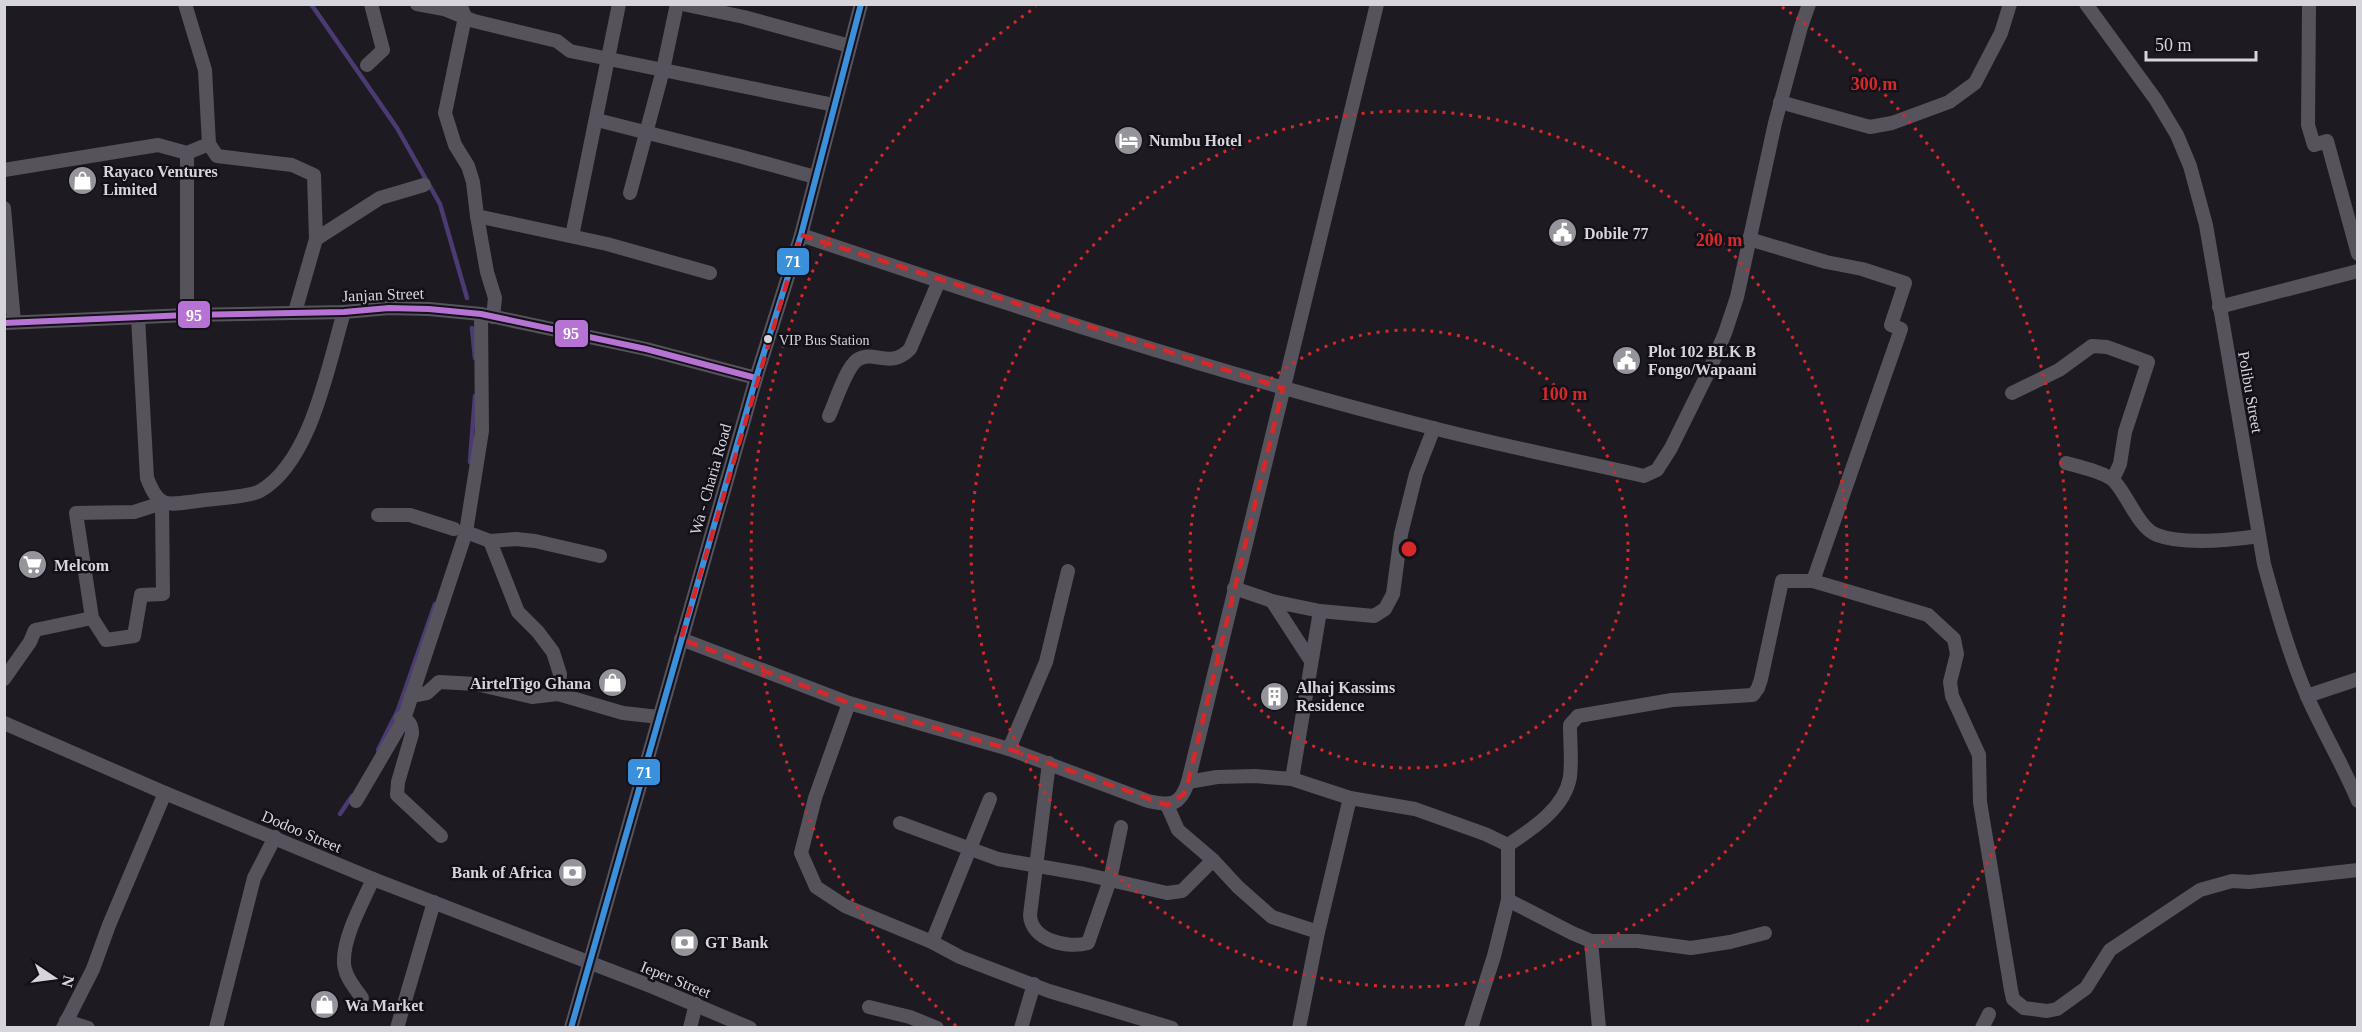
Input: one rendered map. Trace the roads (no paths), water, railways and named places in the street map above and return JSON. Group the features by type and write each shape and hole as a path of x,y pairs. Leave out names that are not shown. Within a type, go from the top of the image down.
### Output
{"street":[{"path":"185,4 206,70 209,144 217,156 292,165 314,175 316,239 295,312"},
{"path":"367,65 384,50 371,4"},
{"path":"417,4 462,11 557,41 570,51 834,105"},
{"path":"572,236 619,4"},
{"path":"630,193 663,70 676,4"},
{"path":"682,4 744,17 850,46"},
{"name":"Wa - Charia Road","path":"571,1028 756,378 801,235 861,4"},
{"path":"681,639 849,703 1009,749 1130,795 1167,805 1177,801 1184,794 1188,782 1377,4"},
{"path":"801,235 939,281 1283,388 1434,428 1644,476 1657,470 1695,400 1725,333 1737,297 1780,102 1809,4"},
{"path":"1780,102 1870,127 1892,123 1949,102 1975,83 2001,33 2010,4"},
{"name":"Polibu Street","path":"2086,4 2157,100 2177,135 2190,166 2206,225 2259,536 2275,604 2307,696 2358,801"},
{"path":"2309,4 2307,125 2314,145 2327,141 2358,254"},
{"path":"356,801 402,718 411,696 460,531 482,431 487,316 495,298 487,272 473,182 468,166 455,145 445,114 462,11"},
{"path":"597,120 815,177"},
{"path":"4,170 158,145 188,153 209,144"},
{"path":"187,315 188,153"},
{"path":"316,239 380,198 424,185"},
{"path":"4,208 9,322"},
{"path":"477,216 659,257 710,273"},
{"path":"1749,238 1905,283 1891,325 1901,329 1813,581"},
{"path":"2219,307 2358,271"},
{"path":"829,416 852,366 858,359 892,360 902,357 910,349 939,281"},
{"name":"Janjan Street","path":"9,322 409,308 487,316 646,349 756,378"},
{"path":"162,502 163,594 141,595 134,636 106,640 92,618 76,513 134,512 162,502 179,503 258,492 284,472 301,445 310,425 344,312"},
{"path":"138,317 147,478 154,496 162,502"},
{"path":"2012,393 2059,370 2092,346 2107,347 2148,362 2125,432 2120,464 2113,479"},
{"path":"1234,588 1272,601 1320,611 1374,616 1384,609 1393,594 1401,534 1416,474 1434,428"},
{"path":"2066,463 2113,479 2145,525 2156,535 2225,541 2259,536"},
{"path":"378,515 410,515 490,541 516,539 535,541 600,556"},
{"path":"490,541 518,612 538,632 553,652 560,674 558,694"},
{"path":"1009,749 1046,663 1068,571"},
{"path":"1508,845 1541,822 1565,794 1570,777 1570,725 1573,720 1578,716 1672,700 1753,695 1761,679 1782,581 1813,581 1928,615 1954,639 1957,654 1950,682 1952,696 1979,755 1980,802 2011,990 2013,999 2024,1008 2047,1011 2057,1009 2086,988 2110,950 2200,890 2232,881 2249,882 2358,870"},
{"path":"1272,601 1311,661"},
{"path":"1292,779 1320,611"},
{"path":"4,679 30,642 35,630 92,618"},
{"path":"2307,696 2358,679"},
{"path":"411,696 427,693 439,682 476,684 532,697 558,694 623,713 659,717"},
{"path":"849,703 815,798 801,853 816,887 845,906 932,942 960,957 1049,991 1148,1024 1172,1028"},
{"path":"402,718 412,726 412,734 398,782 397,795 441,836"},
{"name":"Dodoo Street","path":"4,723 373,879 589,962"},
{"path":"1049,763 1030,923 1040,935 1053,941 1082,945 1088,943 1110,880 1121,827"},
{"path":"1188,782 1216,777 1255,776 1292,779 1350,798 1416,809 1485,834 1508,845"},
{"path":"88,1028 64,1024 93,969 109,925 165,793"},
{"path":"1299,1028 1318,932 1350,798"},
{"path":"932,942 968,848 990,800"},
{"path":"1167,805 1178,830 1272,917 1318,932"},
{"path":"900,823 998,859 1084,874 1167,893 1182,891 1213,860"},
{"path":"216,1028 254,878 275,837"},
{"path":"1472,1028 1508,900 1508,845"},
{"path":"362,998 348,979 344,961 348,938 373,879"},
{"path":"1508,900 1565,930 1592,941 1638,941 1691,948 1730,942 1765,933"},
{"path":"397,1028 434,902"},
{"path":"1592,941 1599,1028"},
{"name":"Ieper Street","path":"589,962 750,1028"},
{"path":"1021,1028 1034,984"},
{"path":"690,1028 696,1004"},
{"path":"869,1007 910,1017 937,1028"},
{"path":"1982,1028 1989,1014"}],"waterway":[{"path":"311,4 397,128 440,204 467,298"},
{"path":"472,328 475,358"},
{"path":"470,462 475,396"},
{"path":"378,750 398,710 435,604"},
{"path":"340,814 352,796"}],"place":[{"name":"Numbu Hotel","path":"1128,140"},
{"name":"Rayaco Ventures Limited","path":"82,180"},
{"name":"Dobile 77","path":"1563,233"},
{"name":"VIP Bus Station","path":"768,339"},
{"name":"Plot 102 BLK B Fongo/Wapaani","path":"1627,360"},
{"name":"Melcom","path":"33,565"},
{"name":"AirtelTigo Ghana","path":"612,683"},
{"name":"Alhaj Kassims Residence","path":"1275,696"},
{"name":"Bank of Africa","path":"573,872"},
{"name":"GT Bank","path":"684,942"},
{"name":"Wa Market","path":"324,1005"}]}
